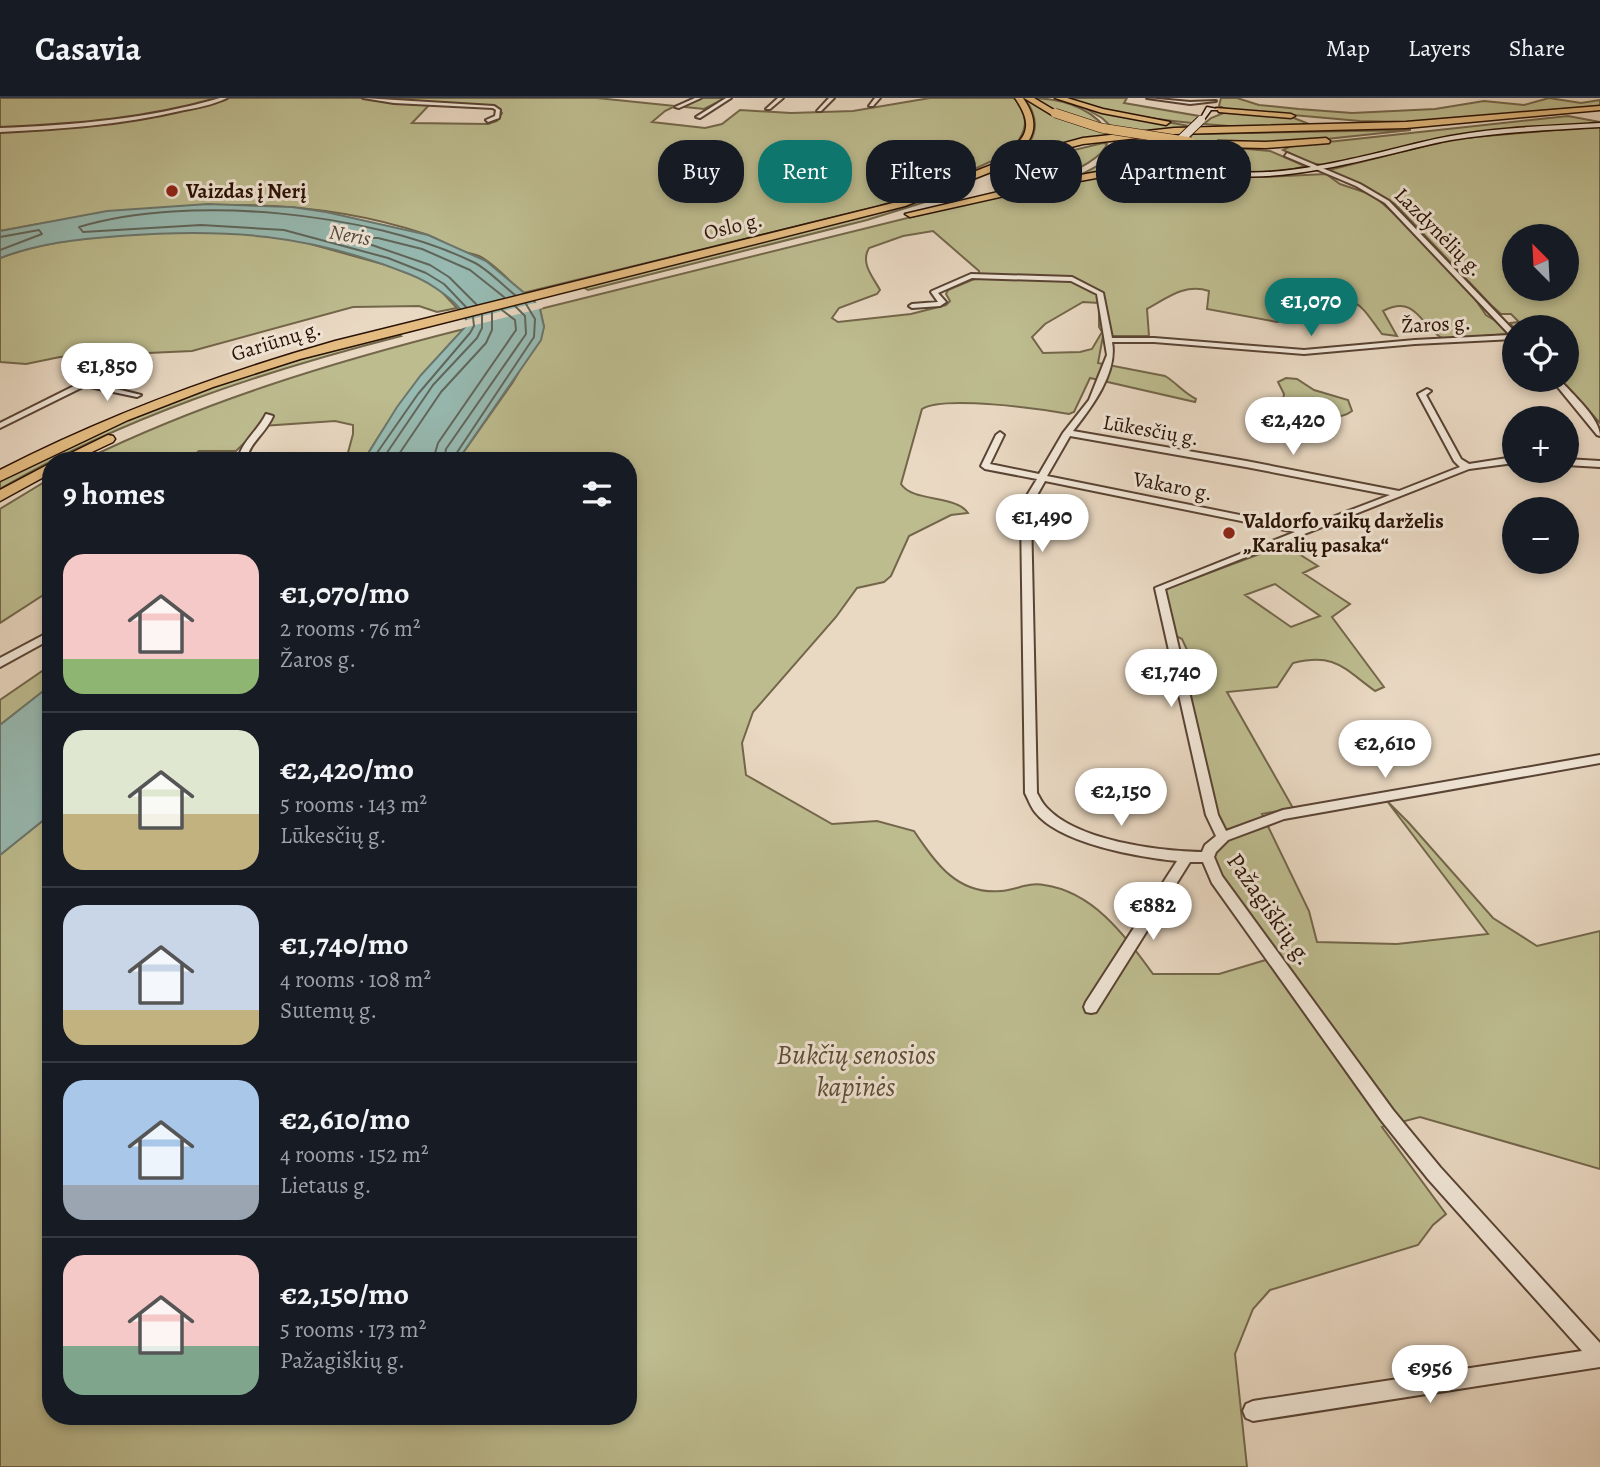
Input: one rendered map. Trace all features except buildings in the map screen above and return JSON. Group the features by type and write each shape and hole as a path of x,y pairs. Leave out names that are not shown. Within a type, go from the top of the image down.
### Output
{"highway":[{"path":"976,174 1018,150 1026,141 1031,118 1019,98"},
{"path":"1028,98 1055,113 1115,131 1181,140"},
{"path":"1058,98 1088,111 1108,126 1114,140"},
{"path":"1058,98 1102,111 1144,119 1245,129"},
{"path":"1214,106 1287,116 1385,123 1453,121"},
{"name":"Oslo g.","path":"976,175 1039,151 1083,141 1151,132 1380,127 1600,109"},
{"name":"Oslo g.","path":"582,289 664,274 897,214 1027,161 1100,142 1182,134 1358,131 1582,115 1600,109"},
{"path":"1582,115 1600,123"},
{"path":"1272,129 1311,125 1305,120 1287,116"},
{"path":"1352,138 1506,120"},
{"path":"1287,155 1281,151 1282,148 1340,139"},
{"path":"1251,144 1305,143"},
{"path":"1251,147 1287,155"},
{"path":"1082,170 1091,167"},
{"path":"664,274 990,197"},
{"name":"Oslo g.","path":"582,289 904,203"},
{"name":"Gariūnų g.","path":"46,452 194,390 292,357 402,334 582,289"},
{"name":"Gariūnų g.","path":"81,452 134,427 217,394 402,334"},
{"path":"137,395 155,396 194,390"},
{"path":"120,419 141,404 142,398 137,395"},
{"name":"Gariūnų g.","path":"0,476 42,454"},
{"path":"0,496 42,472"}],"street":[{"path":"0,130 120,120 225,98"},
{"path":"365,98 497,108 497,117 488,121"},
{"path":"677,107 699,98"},
{"path":"698,117 729,98"},
{"path":"768,108 781,98"},
{"path":"818,110 832,98"},
{"path":"871,105 878,98"},
{"path":"1149,98 1214,106"},
{"path":"1180,140 1214,106"},
{"path":"1251,174 1319,169 1465,136 1600,123"},
{"name":"Lazdynėlių g.","path":"1287,155 1366,189 1387,202 1502,323"},
{"path":"912,306 940,304 943,302 934,292 971,276 1065,278 1091,287"},
{"name":"Pažagiškių g.","path":"1091,287 1100,293 1111,355 1093,400 1067,433 1031,497 1026,513 1033,799 1051,818 1073,832 1167,856 1207,856 1217,879 1387,1115 1434,1173 1600,1358"},
{"name":"Žaros g.","path":"1110,340 1165,341 1304,352 1502,337"},
{"path":"0,426 84,383 137,395"},
{"path":"1427,391 1422,394 1458,461 1467,467"},
{"path":"1566,392 1600,433"},
{"path":"243,452 244,447 267,424 270,416"},
{"name":"Lūkesčių g.","path":"1067,433 1400,494"},
{"name":"Vakaro g.","path":"1000,435 985,466 1305,532"},
{"path":"1223,837 1212,815 1159,594 1160,588 1467,467 1502,462"},
{"path":"1579,463 1600,464"},
{"path":"0,663 42,639"},
{"path":"1207,856 1210,849 1223,837 1261,821 1317,808 1600,759"},
{"path":"1091,1007 1186,858"},
{"path":"1253,1411 1600,1358"}],"green space":[{"path":"0,98 597,98 675,106 652,122 705,128 722,124 740,110 791,113 853,111 930,98 1014,98 1025,120 1019,140 990,140 990,162 976,168 976,140 866,140 866,203 888,203 523,293 485,259 476,255 458,250 429,236 373,220 320,210 213,205 159,208 53,221 0,231","holes":["432,102 496,106 502,113 497,121 488,124 412,123"]},
{"path":"695,98 726,98 704,109 675,106"},
{"path":"1024,98 1055,115 1115,130 1102,118 1083,107 1189,126 1186,129 1082,140 1031,140 1035,121"},
{"path":"1031,98 1072,105 1090,114 1105,128 1057,112"},
{"path":"1065,98 1127,98 1124,103 1199,116 1192,123 1160,119 1112,111"},
{"path":"1221,98 1237,98 1259,105 1352,113 1435,109 1484,101 1524,105 1549,98 1581,103 1600,100 1600,106 1407,122 1360,121 1226,109 1219,106"},
{"path":"1226,112 1294,118 1309,124 1241,127 1204,124"},
{"path":"1568,116 1600,124 1477,133 1323,165 1310,163 1283,150 1291,146"},
{"path":"1600,126 1600,423 1572,392 1579,392 1579,315 1501,314 1395,204 1329,170 1453,139"},
{"path":"1411,130 1298,142 1187,140 1193,134"},
{"path":"1179,135 1176,140 1129,140"},
{"path":"1096,145 1096,157 1082,166 1082,148"},
{"path":"1251,149 1270,151 1305,166 1277,171 1251,172"},
{"path":"1096,167 1096,174 1082,174"},
{"name":"Bukčių senosios kapinės","path":"1326,174 1340,184 1373,195 1407,225 1475,299 1486,315 1499,323 1502,334 1444,339 1412,309 1404,306 1383,311 1397,336 1382,334 1363,309 1351,301 1343,300 1318,300 1315,314 1277,322 1207,309 1209,291 1184,290 1147,309 1149,336 1103,336 1098,363 1165,376 1196,399 1195,402 1090,378 1074,412 1069,414 970,403 933,405 922,409 901,484 914,494 954,503 968,513 951,515 909,536 891,576 884,582 857,588 836,617 753,712 742,743 746,775 832,824 877,821 914,831 940,866 972,888 1001,891 1038,884 1062,889 1093,906 1107,918 1153,974 1219,974 1269,959 1299,998 1303,987 1221,876 1213,859 1220,826 1179,654 1188,655 1188,652 1182,639 1174,635 1163,590 1289,543 1297,548 1296,552 1318,566 1303,573 1350,604 1332,617 1384,687 1375,691 1337,664 1307,660 1293,663 1277,687 1227,692 1293,808 1262,814 1309,911 1317,942 1397,944 1488,934 1387,801 1493,918 1537,946 1600,931 1600,1169 1420,1117 1382,1127 1446,1214 1433,1225 1418,1245 1270,1290 1253,1309 1235,1354 1247,1467 0,1467 0,855 42,821 42,1425 637,1425 637,452 464,452 513,382 544,327 540,309 990,199 990,203 1082,203 1082,179 1096,176 1096,203 1251,203 1251,176","holes":["933,231 979,271 979,277 948,290 946,294 950,301 946,305 911,314 838,322 832,318 839,308 877,294 880,290 866,259 869,248 903,236","1083,302 1099,303 1099,327 1102,332 1092,349 1043,353 1032,337 1045,324","1275,584 1320,616 1291,627 1245,595"]},
{"path":"922,203 867,220 588,290 583,287"},
{"path":"170,232 236,233 283,237 307,243 386,265 423,279 439,289 457,308 437,312 419,306 353,307 192,351 60,357 26,364 0,362 0,258 63,242"},
{"path":"464,329 410,392 369,452 348,452 353,425 335,421 262,426 236,451 102,452 223,401 366,355"},
{"path":"397,333 401,336 245,381 144,418 70,452 58,452 151,409 311,356"},
{"path":"1286,378 1297,379 1314,390 1348,400 1352,411 1345,415 1329,417 1287,409 1282,405 1284,394 1278,382"},
{"path":"42,460 42,466 0,489 0,481"},
{"path":"42,483 42,596 0,623 0,509"},
{"path":"42,671 42,692 0,725 0,700"}],"water":[{"name":"Neris","path":"208,204 292,207 428,235 486,261 534,301 540,309 544,327 541,340 464,452 369,452 421,375 467,325 465,317 453,301 426,282 372,261 302,242 267,237 196,233 89,239 44,245 0,258 0,231 107,211"},
{"path":"42,692 42,821 0,855 0,725"}],"pier":[{"path":"539,302 543,308 459,329 463,321"}],"place":[{"name":"Vaizdas į Nerį","path":"172,191"},
{"name":"Valdorfo vaikų darželis „Karalių pasaka“","path":"1229,533"}]}
